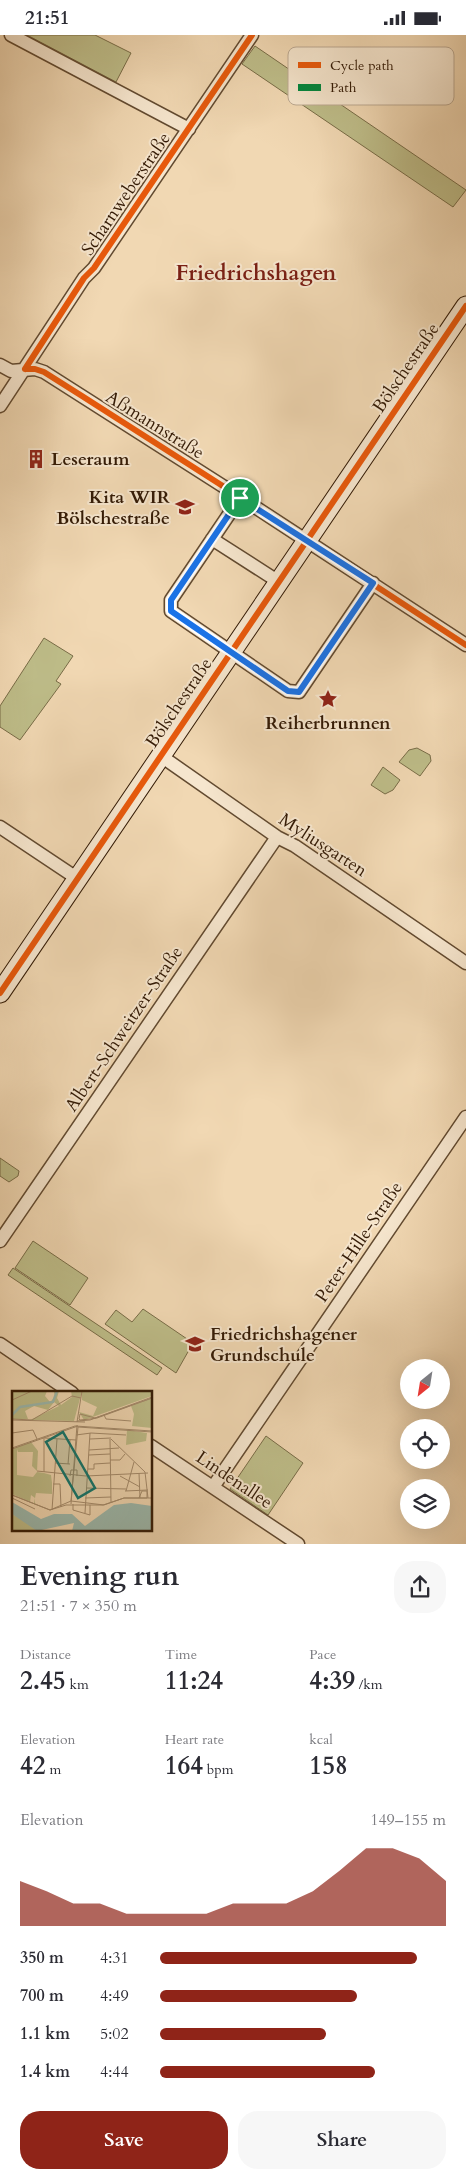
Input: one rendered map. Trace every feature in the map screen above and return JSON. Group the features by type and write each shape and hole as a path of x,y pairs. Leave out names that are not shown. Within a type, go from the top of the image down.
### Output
{"street":[{"path":"11,35 189,129"},
{"name":"Scharnweberstraße","path":"0,406 84,277 94,268 252,35"},
{"name":"Bölschestraße","path":"0,993 466,306"},
{"name":"Aßmannstraße","path":"0,365 12,371 35,369 44,373 373,583 466,645"},
{"name":"Bölschestraße","path":"240,498 171,600 171,611 288,691 299,692 373,583"},
{"path":"212,539 279,582"},
{"name":"Myliusgarten","path":"161,756 277,837 295,846 466,963"},
{"path":"0,827 78,879"},
{"name":"Albert-Schweitzer-Straße","path":"0,1241 277,837"},
{"name":"Peter-Hille-Straße","path":"213,1487 466,1117"},
{"path":"0,1344 69,1391"},
{"name":"Lindenallee","path":"152,1447 298,1544"}],"shaded area":[{"path":"27,35 95,35 131,53 116,82"},
{"path":"255,46 288,69 288,95 242,64"},
{"path":"302,105 341,105 466,190 453,207"},
{"path":"44,638 73,656 56,681 61,684 20,740 0,727 0,706"},
{"path":"417,748 430,755 431,761 420,776 399,762 409,750"},
{"path":"383,767 400,780 393,790 385,794 371,785"},
{"path":"0,1158 19,1171 18,1176 9,1182 0,1176"},
{"path":"33,1241 88,1278 70,1305 15,1268"},
{"path":"13,1268 162,1368 157,1375 8,1275"},
{"path":"143,1309 193,1343 176,1373 105,1324 116,1310 132,1322"},
{"path":"266,1436 303,1463 268,1515 230,1489"}],"tram line":[{"path":"0,990 466,303"}],"marked path":[{"path":"232,652 288,691 299,692 304,686"}],"cycle path":[{"path":"25,369 84,278 94,268 252,35"},
{"path":"0,993 466,306"},
{"path":"25,369 35,369 44,372 466,645"}],"place":[{"name":"Leseraum","path":"36,459"},
{"name":"Kita WIR Bölschestraße","path":"185,507"},
{"name":"Reiherbrunnen","path":"328,699"},
{"name":"Friedrichshagener Grundschule","path":"195,1344"}],"district":[{"name":"Friedrichshagen","path":"256,273"}],"route":[{"path":"240,498 373,583 299,692 288,691 171,611 171,600 240,498"}]}
